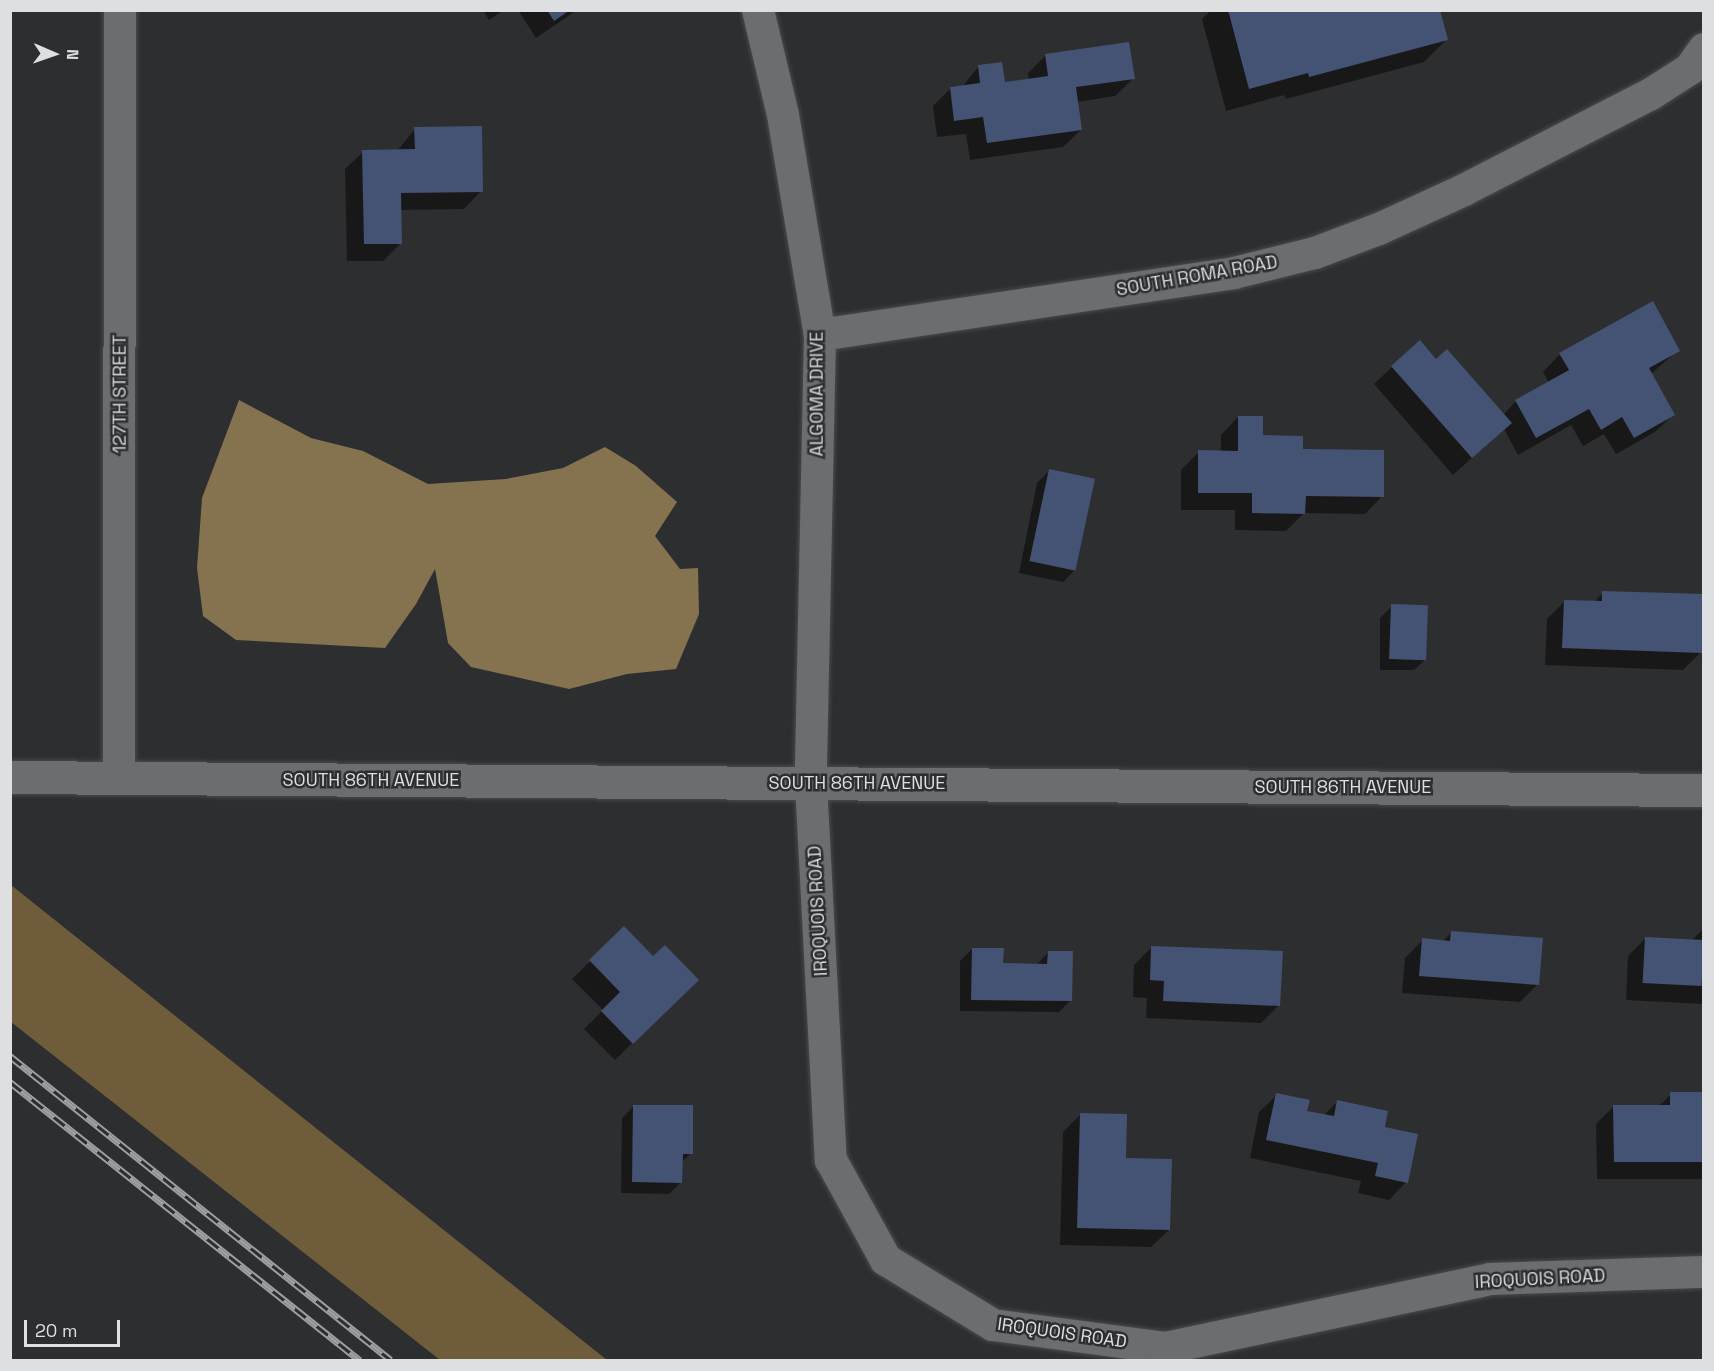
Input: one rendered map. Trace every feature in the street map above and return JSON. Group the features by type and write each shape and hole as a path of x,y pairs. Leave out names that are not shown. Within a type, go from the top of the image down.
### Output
{"street":[{"name":"127TH STREET","path":"119,777 120,10"},
{"name":"ALGOMA DRIVE","path":"758,10 783,115 820,335 811,783"},
{"name":"SOUTH ROMA ROAD","path":"820,335 1234,273 1315,253 1378,229 1464,190 1651,94 1690,69 1704,49"},
{"name":"SOUTH 86TH AVENUE","path":"10,777 1704,790"},
{"name":"IROQUOIS ROAD","path":"811,783 831,1160 886,1260 993,1325 1166,1348 1490,1279 1704,1272"}],"shaded area":[{"path":"239,400 311,438 363,451 428,484 506,479 563,468 605,447 636,466 677,502 655,536 680,569 698,568 699,614 676,669 627,674 569,689 471,667 448,643 435,569 416,604 385,648 236,640 203,616 197,568 202,498"},
{"path":"11,885 607,1360 440,1360 11,1022"}],"building":[{"path":"547,10 570,10 554,21"},
{"path":"1228,10 1440,10 1448,40 1309,77 1308,73 1249,89"},
{"path":"1129,42 1135,79 1076,87 1082,130 987,143 983,117 954,121 950,87 980,83 978,65 1002,62 1005,82 1048,76 1045,54"},
{"path":"482,126 483,192 401,193 402,244 364,244 362,150 415,149 414,127"},
{"path":"1653,301 1680,351 1649,368 1675,415 1634,438 1622,417 1601,430 1589,409 1536,438 1515,400 1569,370 1559,353"},
{"path":"1420,340 1436,359 1447,349 1512,423 1472,458 1391,366"},
{"path":"1238,416 1263,416 1263,435 1303,436 1303,449 1384,450 1384,497 1306,496 1305,514 1252,513 1252,493 1198,493 1198,450 1238,451"},
{"path":"1049,469 1095,479 1075,571 1029,561"},
{"path":"1602,591 1704,594 1702,653 1562,648 1564,600 1602,601"},
{"path":"1391,604 1428,605 1426,660 1389,659"},
{"path":"624,926 653,956 665,945 699,980 633,1044 601,1011 620,992 589,960"},
{"path":"1451,931 1543,938 1539,985 1419,976 1422,938 1450,941"},
{"path":"1645,937 1704,940 1702,986 1643,983"},
{"path":"1151,946 1283,951 1280,1006 1163,1001 1164,981 1150,980"},
{"path":"972,948 1004,948 1003,963 1047,964 1048,951 1073,951 1072,1001 971,1000"},
{"path":"1670,1092 1704,1092 1704,1162 1614,1162 1613,1105 1670,1105"},
{"path":"1276,1093 1310,1100 1307,1111 1334,1116 1337,1100 1388,1111 1385,1127 1418,1134 1408,1183 1375,1176 1378,1163 1266,1140"},
{"path":"633,1105 693,1105 693,1154 683,1154 682,1183 632,1182"},
{"path":"1080,1113 1127,1114 1126,1158 1172,1159 1170,1230 1077,1228"}],"railway":[{"path":"10,1056 391,1360"},
{"path":"10,1082 360,1360"}]}
